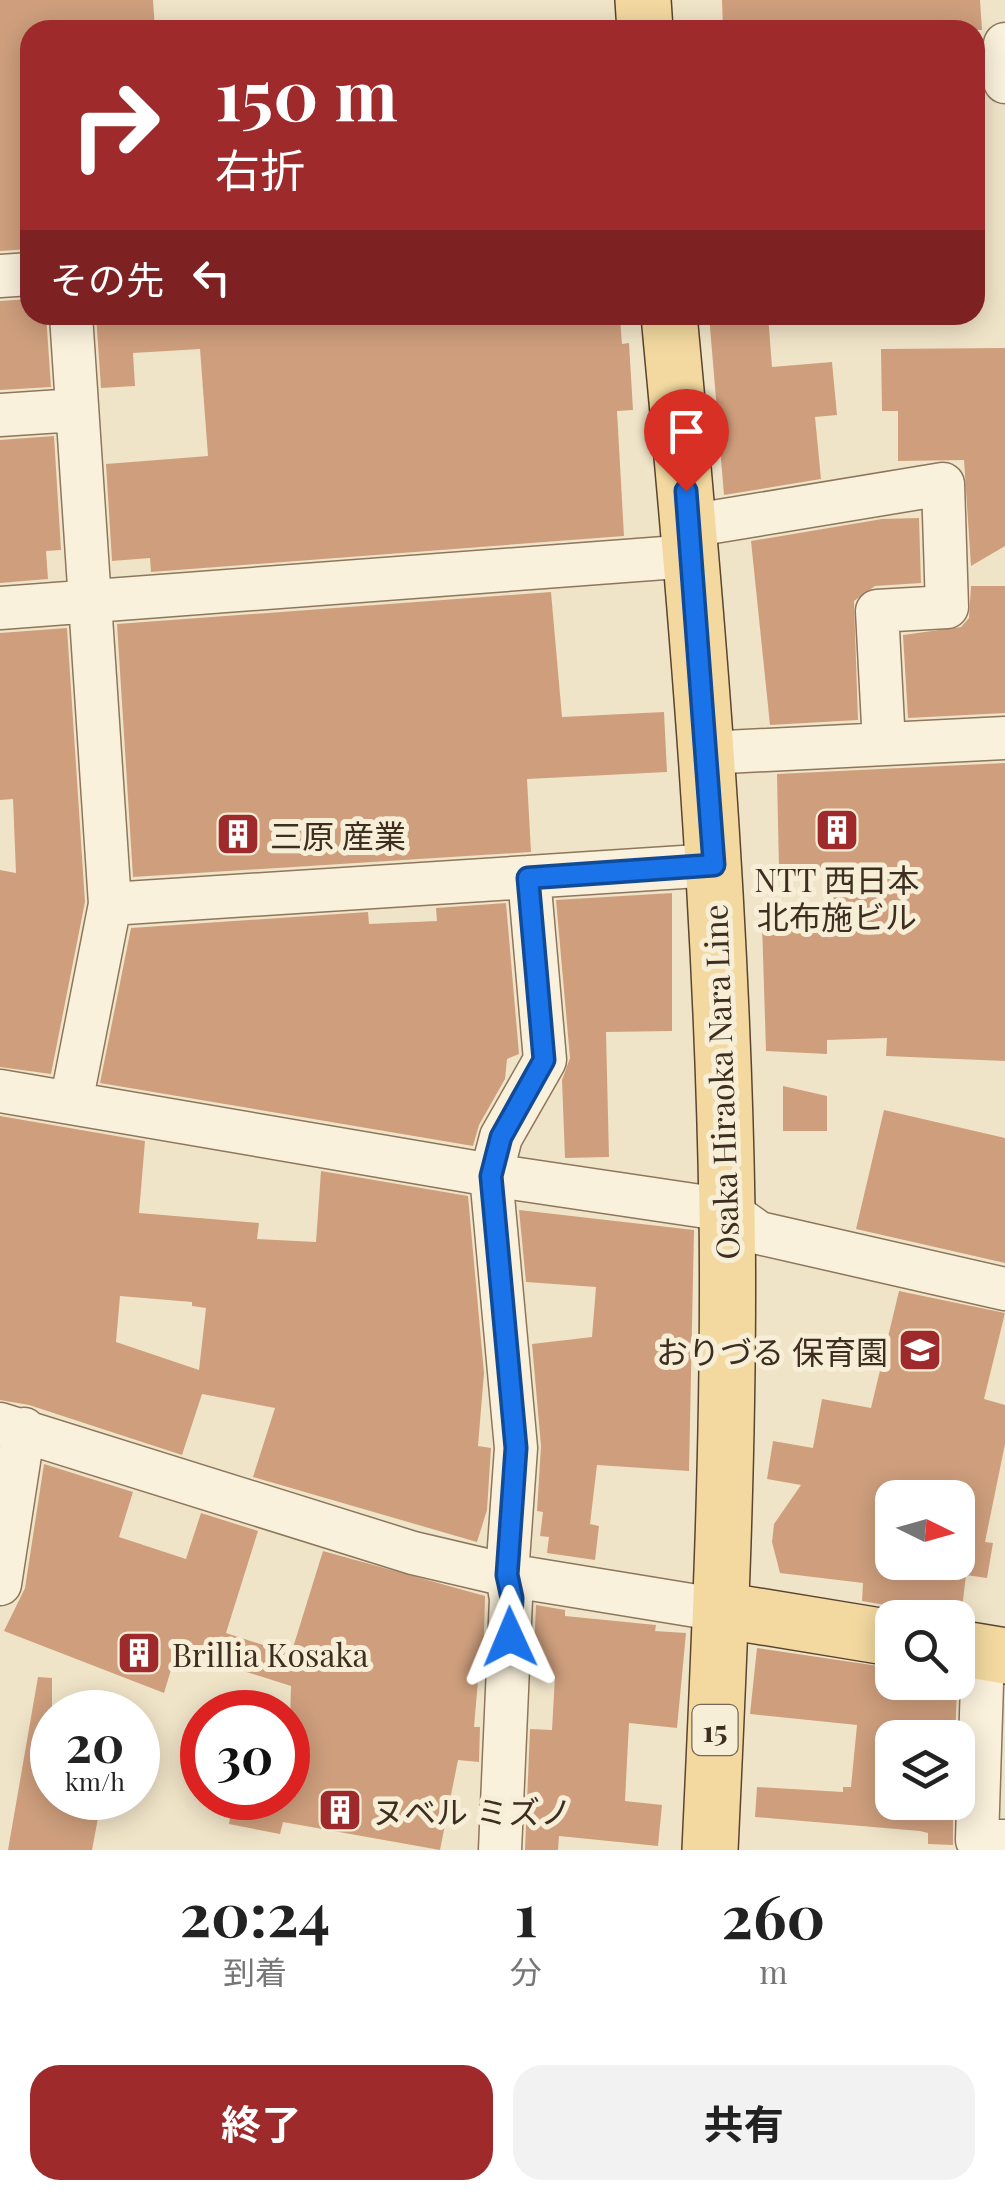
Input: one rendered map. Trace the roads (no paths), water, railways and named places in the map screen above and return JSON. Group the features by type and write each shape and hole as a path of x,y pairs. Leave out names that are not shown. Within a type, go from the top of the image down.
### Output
{"main road":[{"name":"Osaka Hiraoka Nara Line","path":"669,325 690,541 714,865 727,1210 721,1610"},
{"path":"721,1610 875,1635"},
{"name":"15","path":"710,1850 721,1610"}],"street":[{"path":"71,1103 110,904 72,325"},
{"path":"0,415 76,410"},
{"path":"0,608 690,541 943,484 947,607 877,611 884,744"},
{"path":"706,753 1005,738"},
{"path":"110,904 714,865"},
{"path":"500,1850 512,1598 507,1575 516,1448 491,1176 501,1137 544,1060 528,878"},
{"path":"0,1091 491,1176 727,1210 760,1233 1005,1289"},
{"path":"0,1584 12,1426 413,1553 507,1575 721,1610"},
{"path":"982,1652 977,1840 1005,1842"}],"place":[{"name":"NTT 西日本 北布施ビル","path":"837,830"},
{"name":"三原 産業","path":"238,834"},
{"name":"おりづる 保育園","path":"920,1350"},
{"name":"Brillia Kosaka","path":"139,1653"},
{"name":"ヌベル ミズノ","path":"340,1810"}]}
